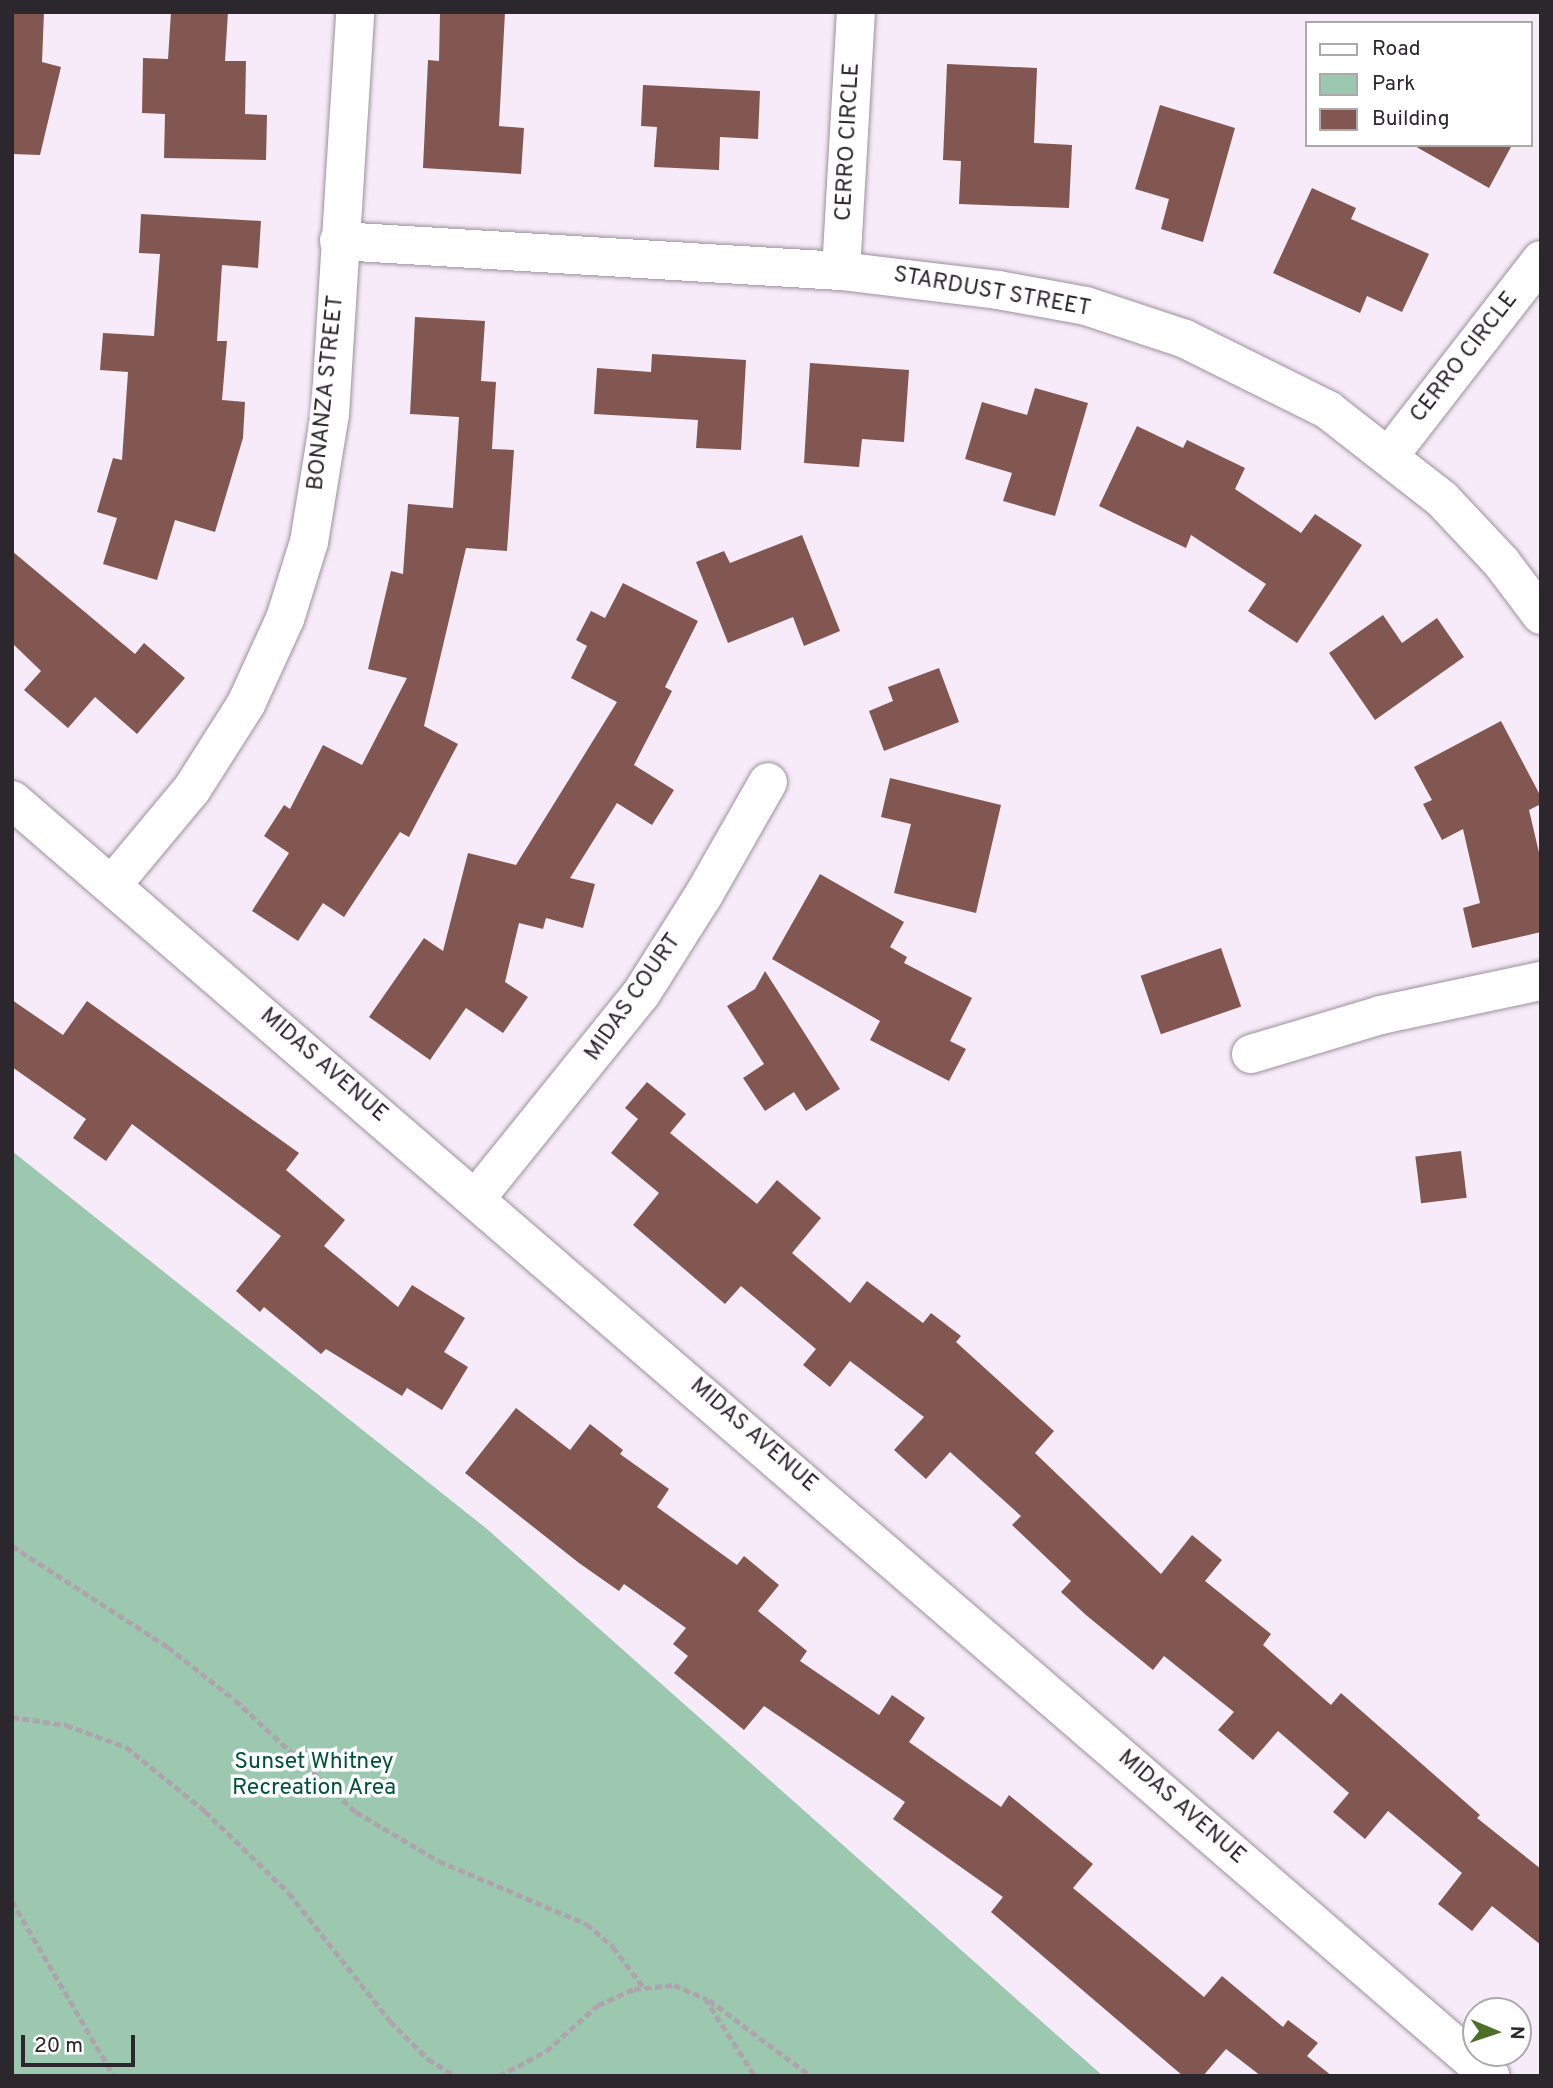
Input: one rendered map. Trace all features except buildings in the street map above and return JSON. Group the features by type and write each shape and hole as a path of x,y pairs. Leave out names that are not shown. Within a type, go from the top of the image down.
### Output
{"street":[{"name":"BONANZA STREET","path":"112,885 192,789 246,704 285,620 309,542 328,427 355,12"},
{"name":"CERRO CIRCLE","path":"841,271 856,12"},
{"name":"STARDUST STREET","path":"339,240 841,271 998,290 1086,306 1185,339 1328,410 1442,499 1502,563 1541,615"},
{"name":"CERRO CIRCLE","path":"1389,456 1541,260"},
{"name":"MIDAS COURT","path":"477,1198 641,994 703,896 768,782"},
{"name":"MIDAS AVENUE","path":"12,800 477,1198 1490,2076"},
{"path":"1251,1054 1381,1015 1541,981"}],"path":[{"path":"12,1546 168,1647 235,1700 356,1812 439,1861 587,1924 613,1947 644,1988"},
{"path":"12,1717 66,1725 126,1747 205,1811 289,1894 390,2021 428,2059 455,2076"},
{"path":"12,1901 114,2076"},
{"path":"499,2076 546,2051 598,2005 644,1988 674,1985 705,1998 811,2076"},
{"path":"705,1998 755,2076"}],"green space":[{"name":"Sunset Whitney Recreation Area","path":"12,1151 487,1529 1103,2076 12,2076"}]}
